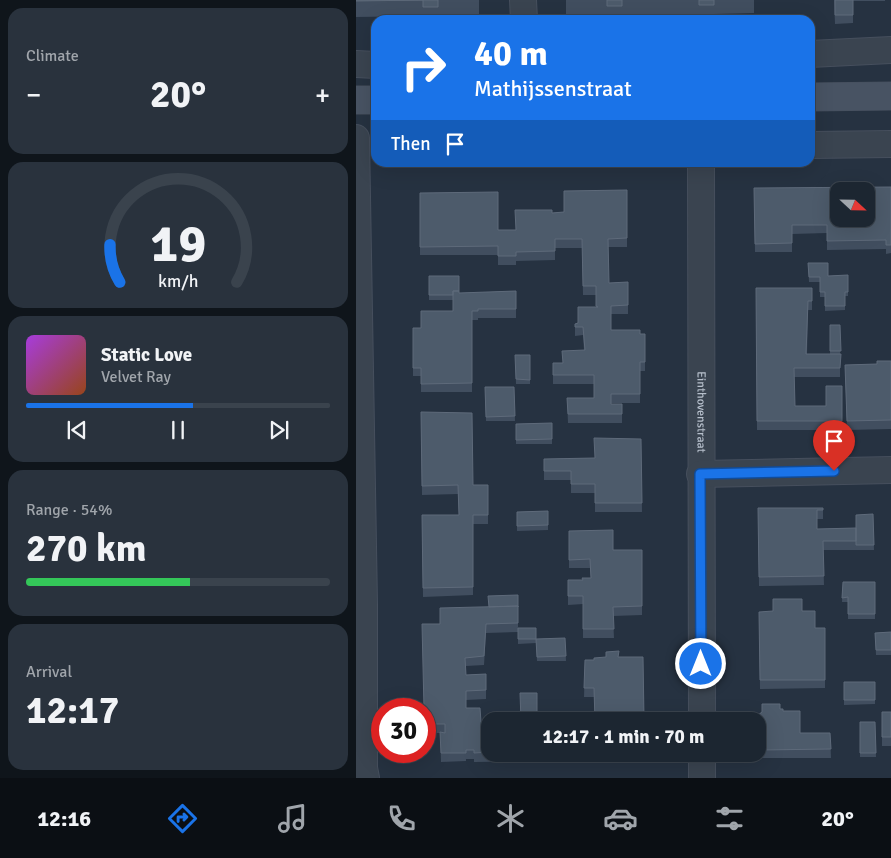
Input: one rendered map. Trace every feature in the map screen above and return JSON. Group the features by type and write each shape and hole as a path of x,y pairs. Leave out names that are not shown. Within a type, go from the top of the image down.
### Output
{"main road":[{"path":"815,97 891,96"},
{"path":"356,100 371,100"}],"street":[{"path":"523,0 524,15"},
{"path":"815,54 891,50"},
{"path":"356,64 371,64"},
{"path":"356,138 358,451 364,605 364,768 366,778"},
{"path":"815,144 891,144"},
{"path":"356,146 371,146"},
{"name":"Einthovenstraat","path":"701,167 700,474 702,712"},
{"path":"700,474 891,470"},
{"path":"702,762 702,778"}],"building":[{"path":"356,0 423,0 356,1"},
{"path":"423,0 438,0 438,7 423,7"},
{"path":"607,0 622,0 622,6 607,6"},
{"path":"699,0 714,0 714,5 699,5"},
{"path":"835,0 853,0 853,15 835,15"},
{"path":"830,187 830,228 875,228 875,187 891,187 891,245 886,245 886,240 827,241 827,225 792,225 792,243 755,244 754,188"},
{"path":"627,190 627,238 608,239 609,283 628,282 628,305 611,306 611,330 640,330 640,334 645,334 645,362 640,362 640,394 611,394 611,404 622,404 622,414 568,414 567,398 594,398 594,375 553,375 553,363 563,363 562,351 585,350 583,327 575,327 575,324 578,323 578,307 598,307 596,306 596,286 583,286 582,239 555,239 555,251 516,252 516,256 498,256 498,246 420,247 420,193 498,192 498,230 516,230 515,210 552,210 552,213 564,212 564,191"},
{"path":"808,263 828,263 828,276 848,275 848,292 845,292 845,306 825,306 825,292 820,292 820,277 809,277"},
{"path":"429,276 459,276 459,291 453,291 453,295 429,295"},
{"path":"756,288 812,288 812,301 808,301 806,354 841,354 840,368 794,368 795,406 826,406 826,386 842,386 842,421 757,421"},
{"path":"453,291 459,291 459,293 516,291 516,309 478,309 478,311 472,311 472,383 421,384 421,368 413,368 413,328 421,328 421,311 453,311"},
{"path":"830,325 840,325 841,351 830,351"},
{"path":"515,355 530,355 530,380 516,379"},
{"path":"877,361 891,361 891,420 847,421 845,365 877,364"},
{"path":"485,387 514,387 515,416 486,417"},
{"path":"421,412 472,413 473,485 488,485 488,515 473,515 473,587 423,588 422,515 459,515 458,485 422,486"},
{"path":"552,423 552,439 516,440 516,424"},
{"path":"594,438 641,439 642,503 595,503 595,484 571,484 571,471 544,471 544,459 595,458"},
{"path":"758,508 823,508 823,510 817,510 817,529 856,528 856,541 823,541 824,576 759,577"},
{"path":"548,511 548,525 517,526 517,512"},
{"path":"873,514 874,545 856,545 856,515"},
{"path":"613,530 613,550 642,550 642,606 613,607 614,629 583,629 583,596 568,596 568,580 591,578 590,559 569,560 569,531"},
{"path":"843,582 875,582 875,614 848,614 848,597 842,598"},
{"path":"518,595 518,606 489,607 488,596"},
{"path":"773,599 802,599 802,611 815,611 815,628 825,628 825,680 760,680 759,612 773,611"},
{"path":"518,606 518,623 486,624 484,656 465,658 466,675 486,674 486,690 466,691 466,708 480,708 481,753 474,753 474,750 466,750 466,753 441,753 440,732 445,733 445,724 436,724 436,698 424,698 422,624 440,624 440,608"},
{"path":"518,628 536,628 536,639 518,639"},
{"path":"891,632 891,650 876,650 875,633"},
{"path":"565,638 566,656 537,657 536,639"},
{"path":"619,651 618,657 643,657 644,712 595,712 594,688 584,688 585,660 606,657 606,652"},
{"path":"844,682 875,682 875,700 844,700"},
{"path":"520,693 537,693 537,712 521,712"},
{"path":"762,704 780,704 780,709 783,709 783,711 800,711 800,733 830,733 831,749 766,750 766,712 762,712"},
{"path":"882,712 891,712 891,737 882,737"},
{"path":"860,722 875,722 876,753 860,753"}],"route":[{"path":"701,664 700,474 834,471"}]}
